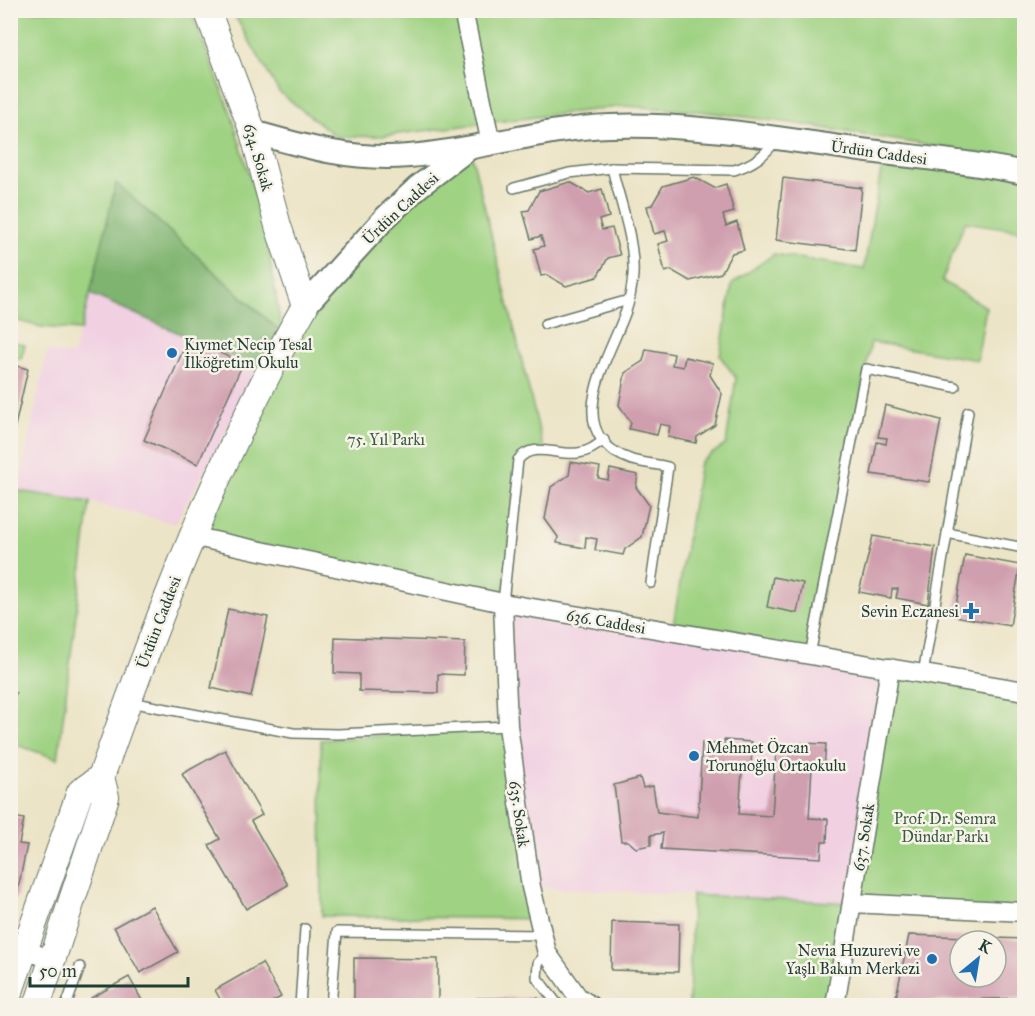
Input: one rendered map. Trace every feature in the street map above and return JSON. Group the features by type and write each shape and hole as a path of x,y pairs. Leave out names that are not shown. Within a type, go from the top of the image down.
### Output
{"main road":[{"name":"634. Sokak","path":"207,10 253,132 278,226 305,306"},
{"name":"Ürdün Caddesi","path":"10,991 18,947 80,792 100,777 191,536 269,371 305,306"},
{"name":"Ürdün Caddesi","path":"37,1005 54,960 106,797 100,777"}],"street":[{"path":"253,132 312,149 350,155 408,156 480,146 463,10"},
{"name":"Ürdün Caddesi","path":"305,306 386,217 418,187 480,146 528,136 610,126 684,128 778,138 1024,173"},
{"name":"636. Caddesi","path":"191,536 503,603 1024,691"},
{"name":"635. Sokak","path":"503,603 508,726 531,887 545,944 582,1003"},
{"name":"637. Sokak","path":"836,1005 890,668"},
{"path":"852,903 1024,912"},
{"path":"18,947 54,960"}],"lane":[{"path":"514,188 569,173 612,168 734,170 749,165 765,155 778,138"},
{"path":"612,168 632,251 633,275 629,300 599,371 592,400 596,430 604,440 631,459 668,466 651,583"},
{"path":"545,324 629,300"},
{"path":"810,655 866,369 955,387"},
{"path":"923,674 968,412"},
{"path":"503,603 518,460 524,452 536,450 578,453 604,440"},
{"path":"947,533 1024,548"},
{"path":"128,701 293,733 338,734 508,726"},
{"path":"300,1005 305,928"},
{"path":"331,1005 337,932 545,944 538,963 537,978 541,986 558,1001 559,1005"},
{"path":"66,1005 80,968"}],"shaded area":[{"name":"Kıymet Necip Tesal İlköğretim Okulu","path":"116,183 261,369 175,524 90,502 18,491 47,351 73,355"},
{"name":"Mehmet Özcan Torunoğlu Ortaokulu","path":"503,603 890,668 852,903 531,887"}],"green space":[{"path":"10,11 191,11 231,113 265,229 282,333 117,184 81,330 41,327 11,319"},
{"path":"232,11 1024,11 1024,161 792,123 698,111 625,106 382,136 337,137 279,92"},
{"name":"75. Yıl Parkı","path":"470,148 544,451 518,460 503,603 191,536 305,306"},
{"path":"884,153 1024,173 1024,231 965,222 942,281 986,307 977,360 871,342 810,655 672,632 700,462 726,444 736,378 720,356 732,284 774,254 864,269"},
{"path":"116,183 282,333 261,369 90,294"},
{"path":"11,341 25,345 21,359 11,357"},
{"path":"18,491 90,502 58,759 11,743 10,521"},
{"name":"Prof. Dr. Semra Dündar Parkı","path":"890,668 1024,691 1024,912 852,904 835,1005 689,1006 692,895 852,903"},
{"path":"508,726 538,919 322,916 321,740"}],"building":[{"path":"694,177 714,188 726,184 734,212 723,215 726,226 737,222 744,250 732,253 721,273 690,281 671,270 665,272 658,244 668,241 665,231 654,234 647,206 652,205 663,186"},
{"path":"783,178 862,188 855,250 776,240"},
{"path":"570,182 589,193 602,189 609,217 599,220 602,230 612,228 620,255 608,258 597,277 566,286 547,275 541,276 534,249 544,246 541,236 531,239 523,211 529,210 539,191"},
{"path":"188,339 243,363 198,464 144,440"},
{"path":"646,349 674,354 672,365 683,367 685,357 713,363 710,375 722,394 715,425 697,437 696,443 668,437 670,426 660,424 657,435 629,429 631,423 619,405 625,373 643,361"},
{"path":"10,364 28,369 11,444 10,444"},
{"path":"885,405 941,420 929,482 871,474 877,442 886,444 887,438 878,437"},
{"path":"571,462 600,467 598,478 608,480 610,469 638,475 636,487 649,505 642,537 625,549 623,555 595,550 597,539 586,537 585,548 557,543 558,537 545,519 551,487 569,475"},
{"path":"873,536 935,547 928,604 896,598 898,589 892,589 891,598 859,592"},
{"path":"965,555 1020,565 1010,626 954,616"},
{"path":"773,577 803,583 797,613 767,607"},
{"path":"228,609 268,617 251,697 211,688"},
{"path":"335,637 465,642 464,675 438,674 438,693 359,691 359,674 334,673"},
{"path":"10,690 16,693 10,706"},
{"path":"724,740 752,742 751,771 742,771 739,814 772,816 776,750 800,752 800,743 826,744 824,768 812,767 809,818 828,819 827,842 822,842 821,858 661,849 663,833 651,835 651,845 636,848 628,841 621,841 614,785 640,778 643,788 653,786 657,812 698,817 702,743 724,745"},
{"path":"225,750 262,815 251,821 288,885 246,909 209,845 220,839 182,774"},
{"path":"10,816 24,819 19,844 27,845 16,899 10,898"},
{"path":"152,906 178,952 140,973 114,927"},
{"path":"612,922 679,924 678,972 611,970"},
{"name":"Nevia Huzurevi ve Yaşlı Bakım Merkezi","path":"909,935 948,936 948,989 1008,989 1008,938 1024,939 1024,998 895,1002"},
{"path":"354,958 438,959 438,1006 354,1006"},
{"path":"262,963 281,997 265,1006 224,1006 215,990"},
{"path":"129,977 145,1006 95,1006 91,998"},
{"path":"477,998 538,998 538,1006 477,1006"}],"place":[{"name":"Kıymet Necip Tesal İlköğretim Okulu","path":"172,353"},
{"name":"Sevin Eczanesi","path":"971,611"},
{"name":"Mehmet Özcan Torunoğlu Ortaokulu","path":"694,756"},
{"name":"Nevia Huzurevi ve Yaşlı Bakım Merkezi","path":"932,959"}]}
